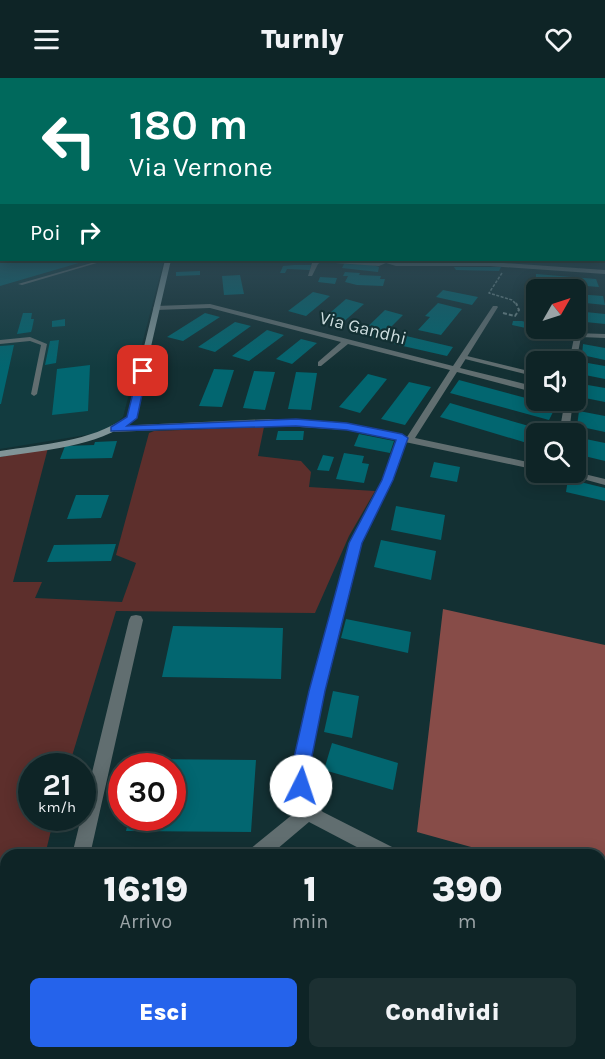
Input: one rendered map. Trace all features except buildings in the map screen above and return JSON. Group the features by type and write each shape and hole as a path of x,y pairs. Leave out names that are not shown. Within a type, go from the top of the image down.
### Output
{"street":[{"path":"0,454 93,437 115,429 131,418 164,278"},
{"name":"Via Gandhi","path":"156,308 210,306 526,387"},
{"path":"379,849 317,818 301,802 300,771 317,691 355,543 406,439 493,309"},
{"path":"575,351 578,334 605,336"},
{"path":"321,364 346,341"},
{"path":"115,429 296,422 347,427 526,465"},
{"path":"586,478 605,482"},
{"path":"82,849 136,620"},
{"path":"263,849 310,810"}],"lane":[{"path":"20,284 42,278"},
{"path":"0,342 30,339 44,344 34,394"},
{"path":"463,357 526,372"}],"path":[{"path":"493,309 515,316 519,310 518,305 512,300 489,293 500,278"}],"shaded area":[{"path":"0,278 159,278 123,417 111,428 92,434 0,449"},
{"path":"264,427 258,456 301,461 311,472 309,487 375,491 349,536 315,613 116,611 73,753 18,753 18,831 51,831 46,849 0,849 0,457 48,448 13,582 42,582 35,598 122,602 136,563 116,555 149,433"},
{"path":"443,609 605,645 605,849 478,849 417,832"}],"route":[{"path":"143,371 134,413 125,424 115,429 296,422 347,427 402,438 375,507 355,543 317,691 300,771 301,786"}]}
